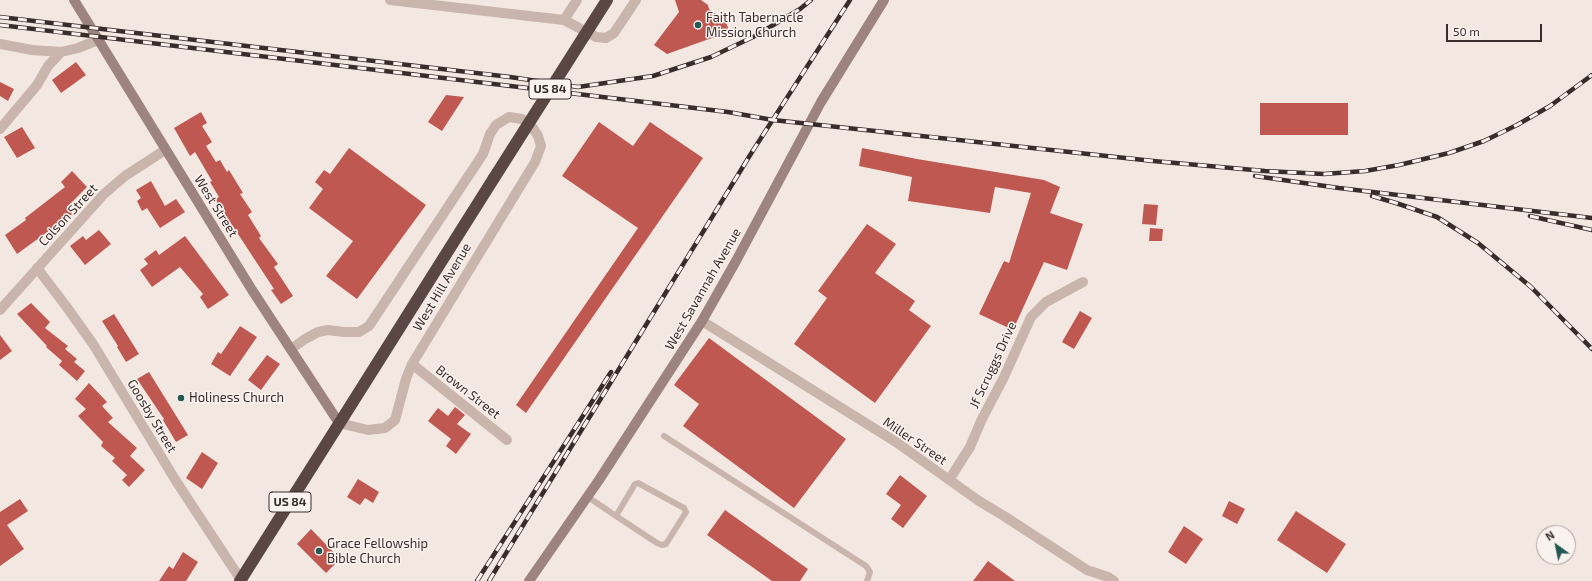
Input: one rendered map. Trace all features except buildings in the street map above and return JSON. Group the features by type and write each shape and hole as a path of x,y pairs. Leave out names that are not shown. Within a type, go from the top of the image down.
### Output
{"highway":[{"name":"West Hill Avenue","path":"241,580 607,0"}],"street":[{"name":"West Street","path":"75,0 98,40 252,290 339,423"},
{"path":"390,0 564,20 596,36 606,38 614,33 636,0"},
{"path":"564,20 577,0"},
{"name":"West Savannah Avenue","path":"530,581 588,497 702,321 740,254 820,102 883,0"},
{"path":"0,44 32,50 61,52 78,48 98,40"},
{"path":"0,129 37,85 48,66 61,52"},
{"name":"West Hill Avenue","path":"291,349 318,332 328,330 359,332 369,326 484,154 490,134 496,125 509,117 522,119 533,128 538,136 541,146 535,162 412,364 406,379 395,420 386,428 368,430 339,423"},
{"name":"Colson Street","path":"0,310 104,194 125,176 166,150"},
{"name":"Goosby Street","path":"37,268 93,344 176,481 241,580"},
{"name":"Jf Scruggs Drive","path":"949,480 970,447 981,421 1004,378 1031,317 1046,302 1083,282"},
{"name":"Miller Street","path":"702,321 896,442 979,501 1087,570 1108,577 1114,581"},
{"name":"Brown Street","path":"412,364 507,440"}],"lane":[{"path":"664,436 866,566 870,572 867,581"},
{"path":"588,497 616,516 662,545 666,544 686,512 684,508 638,483 635,484 616,516"}],"railway":[{"path":"0,17 510,77 578,87 653,76 711,57 755,36 800,9 811,0"},
{"path":"489,581 752,152 850,0"},
{"path":"0,25 728,112 773,120 1153,161 1265,171 1324,174 1365,171 1399,165 1449,153 1484,141 1517,125 1550,106 1592,75"},
{"path":"1255,176 1339,188 1592,218"},
{"path":"1372,196 1437,217 1478,243 1531,287 1592,349"},
{"path":"1530,216 1592,230"},
{"path":"477,581 611,372"}],"place":[{"name":"Faith Tabernacle Mission Church","path":"698,25"},
{"name":"Holiness Church","path":"181,398"},
{"name":"Grace Fellowship Bible Church","path":"319,551"}]}
